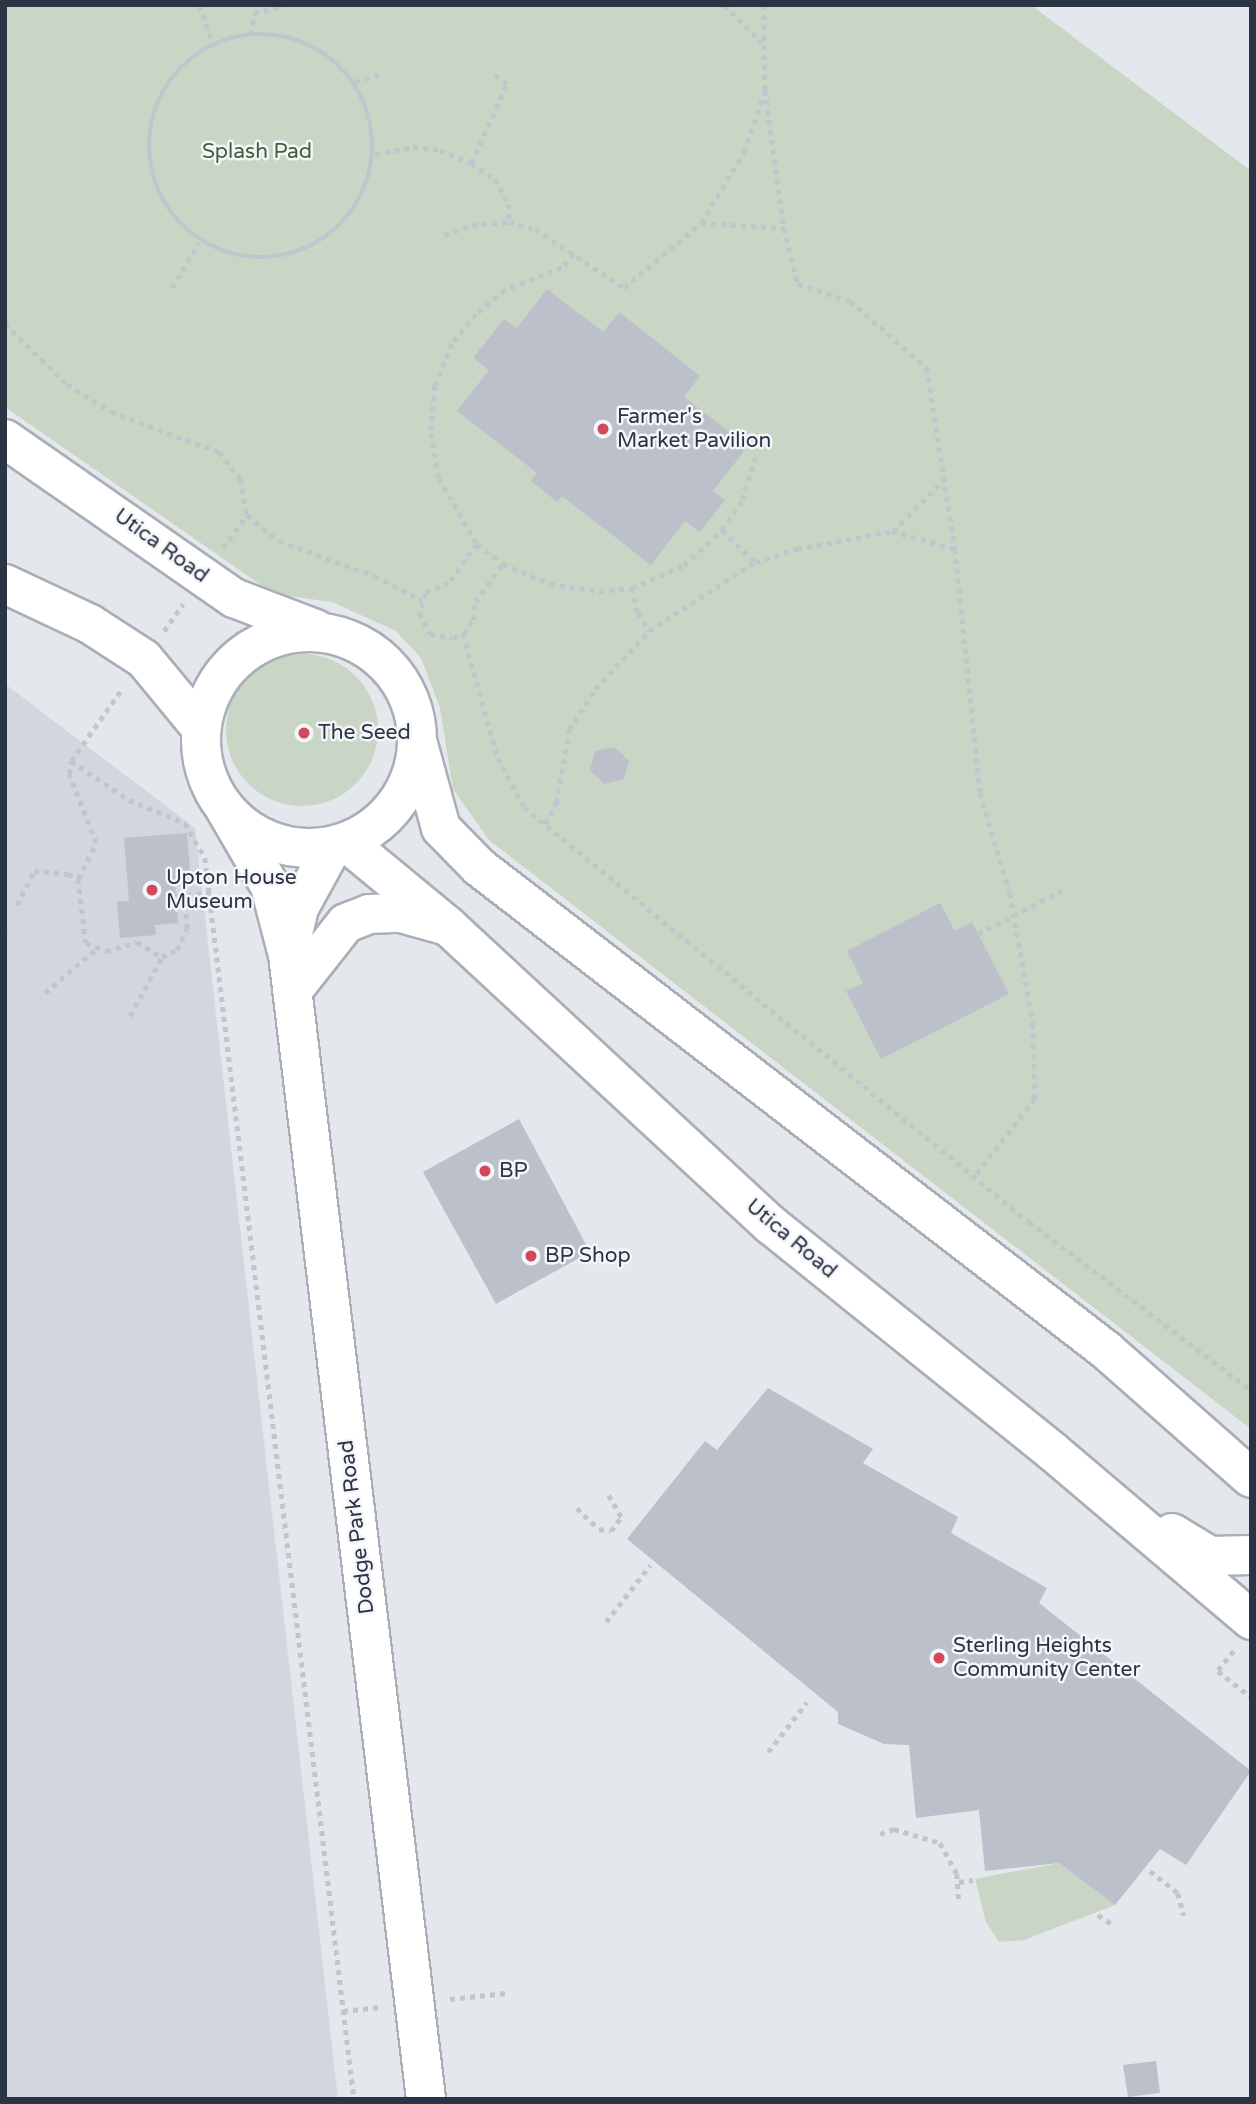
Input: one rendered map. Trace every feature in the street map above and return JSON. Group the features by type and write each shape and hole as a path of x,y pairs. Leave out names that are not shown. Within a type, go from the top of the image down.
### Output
{"street":[{"name":"Utica Road","path":"5,439 234,598 327,633"},
{"path":"5,584 90,624 144,659 201,728"},
{"path":"418,744 412,775 398,802 376,825 340,844 296,847 268,839 224,807 202,756 201,728 211,693 232,664 261,642 296,632 327,633 357,642 383,660 403,684 415,713 418,744 441,828 478,867 1106,1350 1251,1478"},
{"name":"Dodge Park Road","path":"224,807 270,886 291,972 426,2099"},
{"name":"Utica Road","path":"340,844 449,927 771,1225 1052,1451 1247,1630"},
{"name":"Dodge Park Road","path":"291,972 299,908 340,844"},
{"path":"291,972 357,918 401,913 449,927"},
{"path":"1052,1451 1209,1556 1251,1555"}],"path":[{"path":"200,5 213,45"},
{"path":"251,35 254,13 285,5"},
{"path":"724,5 764,43"},
{"path":"764,5 765,90 783,229 798,284 850,301 927,368 955,549 980,793 1014,916 1033,1024 1035,1099 976,1175"},
{"path":"251,35 296,38 330,56 355,82 371,117 375,154 366,191 345,223 316,246 281,258 244,258 199,242 159,195 148,160 150,123 170,81 188,60 213,45 251,35"},
{"path":"355,82 382,73"},
{"path":"471,163 507,84 492,74"},
{"path":"444,235 472,225 509,222 535,229 624,288 701,223 744,152 765,90"},
{"path":"375,154 413,147 440,150 471,163 495,179 509,204 509,222"},
{"path":"701,223 783,229"},
{"path":"172,288 199,242"},
{"path":"574,254 562,268 505,290 476,314 452,344 435,386 431,433 439,478 477,544 503,564 550,583 599,591 632,587 684,565 722,530 742,500 755,458"},
{"path":"5,324 67,384 111,412 219,452 241,479 247,515 279,541 375,576 422,600"},
{"path":"892,531 945,479"},
{"path":"95,950 82,937 78,879 96,844 69,774 71,761 247,515"},
{"path":"722,530 755,562"},
{"path":"545,824 556,803 569,730 595,690 649,631 755,562 892,531 955,549"},
{"path":"477,544 449,583 433,587 422,600 420,613 430,634 453,638 463,634 473,620 475,602 503,564"},
{"path":"632,587 638,613 649,631"},
{"path":"463,634 509,787 545,824 976,1175 1251,1390"},
{"path":"71,761 129,800 185,823 198,837 211,892 354,2099"},
{"path":"18,905 39,868 78,879"},
{"path":"978,934 1065,889"},
{"path":"176,896 211,892"},
{"path":"130,1016 162,957 177,950 187,929 184,895"},
{"path":"45,993 95,950 137,942 162,957"},
{"path":"578,1508 600,1529 611,1531 621,1517 607,1493"},
{"path":"606,1622 650,1564"},
{"path":"1247,1630 1217,1671 1251,1697"},
{"path":"768,1752 807,1702"},
{"path":"880,1834 894,1829 940,1843 951,1856 959,1882 959,1905"},
{"path":"1150,1871 1178,1892 1184,1915"},
{"path":"959,1882 973,1880"},
{"path":"1098,1915 1112,1924"},
{"path":"446,2000 506,1993"},
{"path":"343,2011 386,2006"}],"shaded area":[{"path":"5,684 195,828 338,2099 5,2099"}],"green space":[{"name":"Splash Pad","path":"5,5 1031,5 1251,171 1251,1429 489,840 453,789 440,708 421,658 396,631 332,602 274,594 5,407"},
{"path":"302,654 331,660 356,676 372,701 378,730 372,759 356,784 331,800 302,806 273,800 248,784 232,759 226,730 232,701 248,676 273,660"},
{"path":"1059,1863 1115,1905 1024,1940 999,1942 986,1922 975,1879"}],"building":[{"name":"Farmer's Market Pavilion","path":"547,289 603,332 619,312 700,376 684,397 748,446 713,491 725,500 700,532 685,521 651,565 562,496 557,502 531,481 537,473 457,411 489,370 473,358 504,319 517,328"},
{"path":"615,747 629,761 624,779 604,784 590,770 595,751"},
{"name":"Upton House Museum","path":"187,833 191,881 175,883 178,923 155,925 156,935 120,938 117,902 129,901 124,838"},
{"path":"940,903 955,931 972,922 1009,994 881,1059 846,991 863,983 847,951"},
{"path":"519,1119 590,1252 496,1304 423,1172"},
{"name":"Sterling Heights Community Center","path":"768,1388 873,1449 863,1463 958,1517 951,1533 1047,1588 1039,1603 1251,1771 1186,1865 1160,1849 1115,1905 1059,1863 985,1871 979,1810 916,1818 909,1745 884,1744 838,1724 838,1712 627,1539 705,1441 717,1450"},
{"path":"1156,2061 1160,2093 1128,2097 1123,2065"}],"place":[{"name":"Farmer's Market Pavilion","path":"603,429"},
{"name":"The Seed","path":"304,733"},
{"name":"Upton House Museum","path":"152,890"},
{"name":"BP","path":"485,1171"},
{"name":"BP Shop","path":"531,1256"},
{"name":"Sterling Heights Community Center","path":"939,1658"}]}
